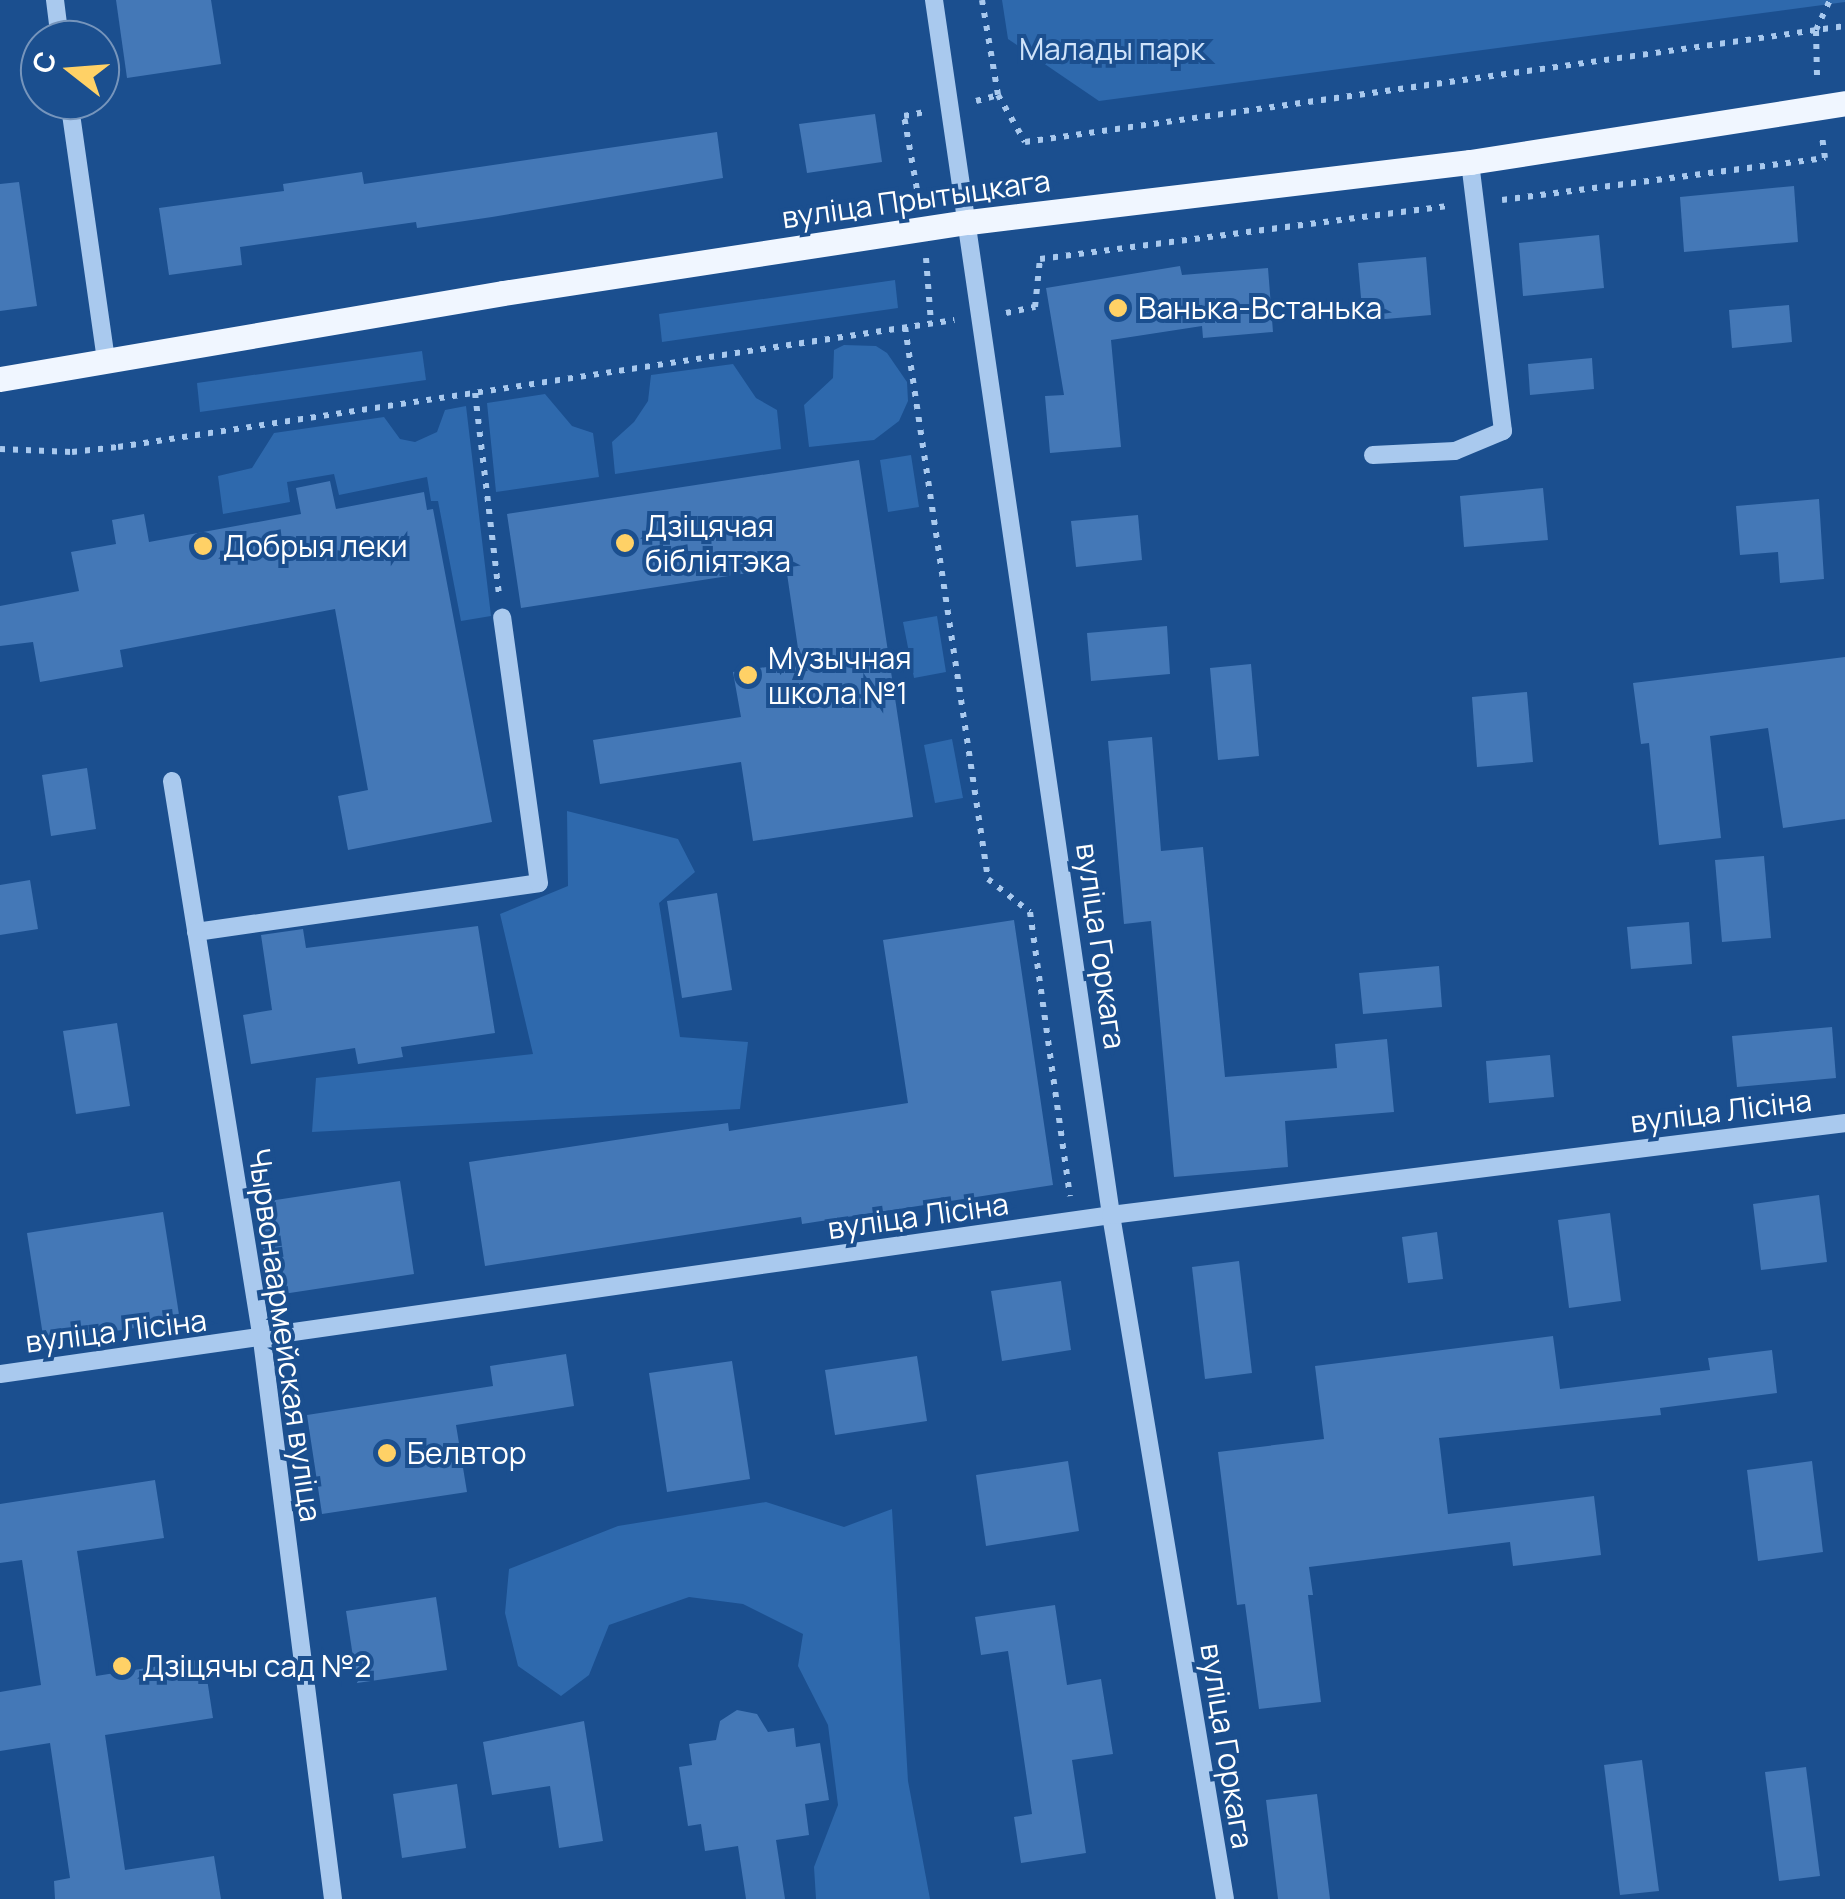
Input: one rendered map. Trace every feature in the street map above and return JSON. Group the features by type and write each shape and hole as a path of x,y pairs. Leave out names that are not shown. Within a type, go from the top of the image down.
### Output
{"main road":[{"name":"вуліца Прытыцкага","path":"0,379 503,293 969,222 1470,162 1845,103"}],"street":[{"name":"вуліца Горкага","path":"934,0 1112,1215 1225,1899"},
{"path":"71,120 106,361"},
{"path":"1372,455 1455,451 1502,432 1470,162"},
{"path":"196,932 539,883 502,618"},
{"name":"Чырвонаармейская вуліца","path":"172,780 262,1340 333,1899"},
{"name":"вуліца Лісіна","path":"0,1374 262,1340 1074,1220 1845,1123"}],"path":[{"path":"982,0 998,95 1025,142 1845,26"},
{"path":"0,449 72,452 118,447 982,317 1035,307 1040,258 1825,158"},
{"path":"905,327 988,879 1030,912 1074,1220"},
{"path":"476,392 502,618"}],"green space":[{"name":"Малады парк","path":"1002,0 1845,2 1099,101 1008,39"},
{"path":"895,280 898,308 662,342 659,314"},
{"path":"844,345 876,346 887,353 907,382 908,401 899,421 874,440 809,447 804,405 833,378 834,350"},
{"path":"422,351 426,380 200,412 197,383"},
{"path":"733,364 756,398 777,410 781,449 615,474 612,442 634,422 648,401 651,375"},
{"path":"545,394 572,426 593,433 599,477 496,492 487,403"},
{"path":"466,406 491,616 461,621 438,501 431,501 427,477 339,495 334,474 287,482 290,502 223,514 218,476 252,468 274,433 384,417 400,439 415,442 437,432 445,410"},
{"path":"911,455 919,507 888,512 880,460"},
{"path":"937,616 946,672 914,678 903,622"},
{"path":"952,739 963,798 935,803 924,745"},
{"path":"567,811 678,839 695,872 659,903 680,1037 748,1042 740,1109 312,1132 316,1078 533,1054 500,914 568,886"},
{"path":"766,1502 844,1527 892,1509 908,1781 930,1899 816,1899 814,1867 838,1805 828,1725 798,1666 803,1634 743,1604 689,1597 609,1625 589,1675 561,1696 518,1666 505,1613 509,1569 618,1526"}],"building":[{"path":"116,0 211,0 221,64 127,78"},
{"path":"875,114 882,162 807,173 799,124"},
{"path":"717,132 723,178 417,228 416,222 240,247 242,265 169,275 159,208 284,191 283,184 362,172 364,184"},
{"path":"19,182 37,306 0,311 0,184"},
{"path":"1794,186 1798,242 1684,252 1680,197"},
{"path":"1599,235 1604,288 1523,296 1519,243"},
{"path":"1426,257 1431,315 1363,321 1358,263"},
{"path":"1180,266 1182,275 1268,268 1273,332 1203,338 1202,326 1111,340 1121,447 1050,453 1045,396 1064,395 1046,288"},
{"path":"1789,305 1792,342 1732,348 1729,310"},
{"path":"1592,358 1594,389 1530,395 1528,364"},
{"path":"859,460 913,817 753,841 741,762 600,784 593,740 741,717 733,672 800,662 786,567 521,608 507,514"},
{"path":"330,481 336,509 424,492 427,510 433,509 492,822 348,850 338,796 368,790 335,609 120,650 123,667 40,682 33,642 0,646 0,606 79,591 71,552 116,544 112,520 144,514 149,542 301,514 296,488"},
{"path":"1543,488 1548,540 1464,547 1460,496"},
{"path":"1819,499 1824,579 1780,583 1778,552 1740,555 1736,506"},
{"path":"1138,515 1142,560 1076,567 1071,521"},
{"path":"1167,626 1170,674 1091,681 1087,633"},
{"path":"1845,657 1845,819 1783,828 1768,728 1710,736 1721,838 1659,845 1649,743 1641,744 1633,683"},
{"path":"1251,664 1259,756 1218,760 1210,668"},
{"path":"1527,692 1533,762 1477,767 1472,697"},
{"path":"1152,737 1161,851 1203,847 1225,1077 1337,1068 1335,1044 1387,1039 1394,1112 1285,1121 1288,1167 1174,1177 1151,921 1124,924 1108,741"},
{"path":"87,768 96,829 51,836 42,775"},
{"path":"1764,856 1771,938 1722,942 1715,860"},
{"path":"30,880 38,929 0,935 0,885"},
{"path":"717,893 732,990 682,998 667,901"},
{"path":"1014,920 1053,1185 802,1224 801,1217 485,1266 469,1162 728,1123 729,1131 908,1103 883,940"},
{"path":"1689,922 1692,964 1631,969 1627,927"},
{"path":"478,926 495,1033 401,1047 403,1057 358,1064 355,1048 251,1064 243,1015 272,1010 261,935 303,929 306,948"},
{"path":"1439,966 1442,1007 1363,1014 1359,973"},
{"path":"117,1023 130,1106 76,1114 63,1031"},
{"path":"1832,1027 1836,1078 1737,1087 1732,1036"},
{"path":"1550,1055 1554,1097 1489,1103 1486,1061"},
{"path":"400,1181 414,1274 270,1296 256,1203"},
{"path":"1819,1195 1827,1262 1761,1270 1753,1204"},
{"path":"163,1212 180,1321 44,1342 27,1233"},
{"path":"1610,1213 1621,1301 1569,1308 1558,1220"},
{"path":"1437,1232 1443,1279 1408,1283 1402,1237"},
{"path":"1239,1261 1252,1373 1205,1379 1192,1267"},
{"path":"1061,1281 1071,1350 1002,1361 991,1291"},
{"path":"1553,1336 1560,1389 1710,1370 1708,1358 1772,1350 1777,1393 1660,1408 1661,1415 1439,1438 1448,1514 1594,1496 1601,1555 1513,1566 1510,1542 1309,1567 1313,1595 1308,1595 1321,1702 1259,1709 1245,1604 1237,1605 1218,1452 1324,1439 1315,1366"},
{"name":"Белвтор","path":"566,1354 574,1406 456,1425 467,1492 322,1514 307,1415 493,1386 490,1366"},
{"path":"917,1356 927,1421 835,1435 825,1370"},
{"path":"732,1361 750,1479 667,1492 649,1373"},
{"path":"1068,1461 1079,1531 986,1546 976,1475"},
{"path":"1812,1461 1823,1552 1758,1561 1747,1470"},
{"path":"155,1480 164,1538 77,1551 96,1676 204,1659 213,1718 105,1735 125,1870 214,1856 221,1899 55,1899 54,1881 70,1878 50,1743 0,1751 0,1692 41,1685 22,1560 0,1563 0,1504"},
{"path":"436,1597 447,1670 357,1683 346,1611"},
{"path":"1055,1605 1067,1685 1101,1679 1113,1754 1072,1760 1086,1853 1021,1863 1014,1817 1032,1814 1008,1651 981,1655 975,1617"},
{"path":"737,1710 757,1714 768,1732 794,1728 796,1747 820,1743 829,1800 805,1804 809,1835 776,1840 785,1899 746,1899 738,1846 705,1851 701,1824 688,1826 679,1767 692,1765 689,1744 716,1740 720,1721"},
{"path":"584,1721 603,1841 559,1848 550,1786 492,1795 483,1742"},
{"path":"1642,1760 1659,1891 1620,1895 1604,1765"},
{"path":"1806,1767 1820,1876 1779,1881 1765,1772"},
{"path":"457,1784 466,1848 402,1858 393,1794"},
{"path":"1317,1794 1330,1899 1278,1899 1266,1800"}],"place":[{"name":"Ванька-Встанька","path":"1118,308"},
{"name":"Дзіцячая бібліятэка","path":"625,543"},
{"name":"Добрыя леки","path":"203,546"},
{"name":"Музычная школа №1","path":"748,675"},
{"name":"Белвтор","path":"387,1453"},
{"name":"Дзіцячы сад №2","path":"122,1666"}]}
